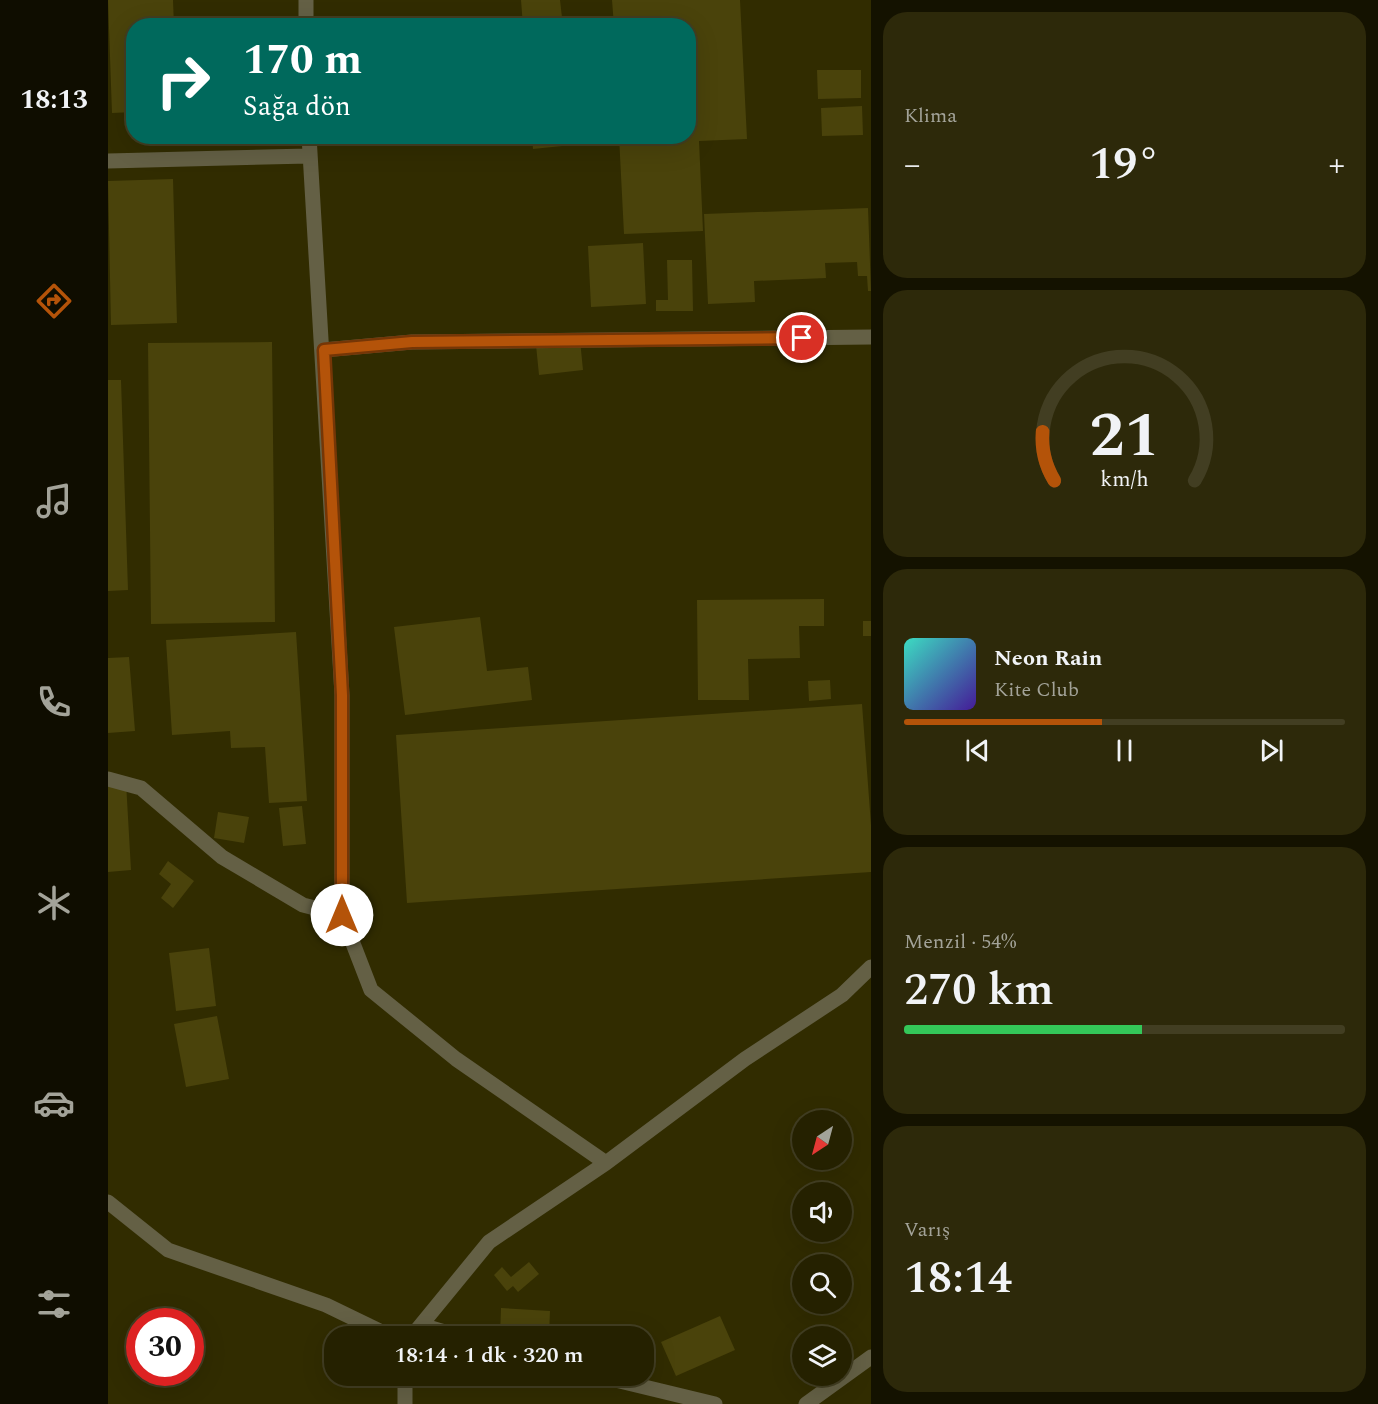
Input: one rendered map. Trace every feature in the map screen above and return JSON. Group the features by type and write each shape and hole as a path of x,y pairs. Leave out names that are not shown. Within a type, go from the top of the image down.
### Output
{"street":[{"path":"306,0 306,18"},
{"path":"309,144 324,350 342,695 342,915 371,990 456,1059 606,1163"},
{"path":"108,160 309,156"},
{"path":"324,350 412,342 871,337"},
{"path":"108,779 141,788 222,857 303,905 342,915"},
{"path":"421,1326 489,1242 606,1163 745,1059 842,994 871,967"},
{"path":"108,1202 168,1250 326,1305 369,1326"},
{"path":"806,1404 871,1357"},
{"path":"405,1386 405,1404"},
{"path":"640,1386 715,1404"}],"building":[{"path":"108,0 173,0 174,18 126,18 126,112 112,113"},
{"path":"521,0 560,0 562,18 522,18"},
{"path":"612,0 740,0 747,139 699,141 703,231 624,234 619,144 696,144 696,18 613,18"},
{"path":"817,70 861,70 861,98 818,99"},
{"path":"862,106 863,135 822,136 821,108"},
{"path":"533,144 572,144 572,145 533,149"},
{"path":"173,179 177,323 111,325 108,181"},
{"path":"868,208 871,291 868,291 867,276 858,276 857,262 825,263 826,278 754,281 755,302 708,304 704,214"},
{"path":"643,243 646,304 591,307 588,246"},
{"path":"667,260 692,260 693,311 656,311 656,300 668,300"},
{"path":"580,340 583,370 539,375 536,345"},
{"path":"272,342 275,622 151,624 148,343"},
{"path":"108,380 121,380 128,590 108,591"},
{"path":"824,599 824,626 799,626 800,658 748,659 749,700 698,700 697,600"},
{"path":"480,617 487,671 528,667 532,700 405,715 394,627"},
{"path":"863,621 871,621 871,636 863,636"},
{"path":"296,632 307,801 269,803 265,747 231,748 230,731 172,735 166,640"},
{"path":"129,657 135,731 108,733 108,658"},
{"path":"830,680 831,699 809,701 808,681"},
{"path":"862,704 871,825 871,872 407,903 396,735"},
{"path":"126,782 131,870 108,872 108,783"},
{"path":"302,806 306,844 283,846 279,808"},
{"path":"218,812 249,817 244,843 214,838"},
{"path":"168,861 194,881 173,908 161,898 171,884 159,874"},
{"path":"209,948 216,1006 176,1011 169,953"},
{"path":"217,1016 229,1079 186,1087 174,1024"},
{"path":"529,1262 539,1274 518,1292 513,1286 507,1291 494,1275 502,1267 511,1277"},
{"path":"501,1308 550,1311 549,1326 500,1326"},
{"path":"720,1316 735,1350 676,1376 661,1342"}],"route":[{"path":"342,915 342,695 324,350 412,342 802,338"}]}
